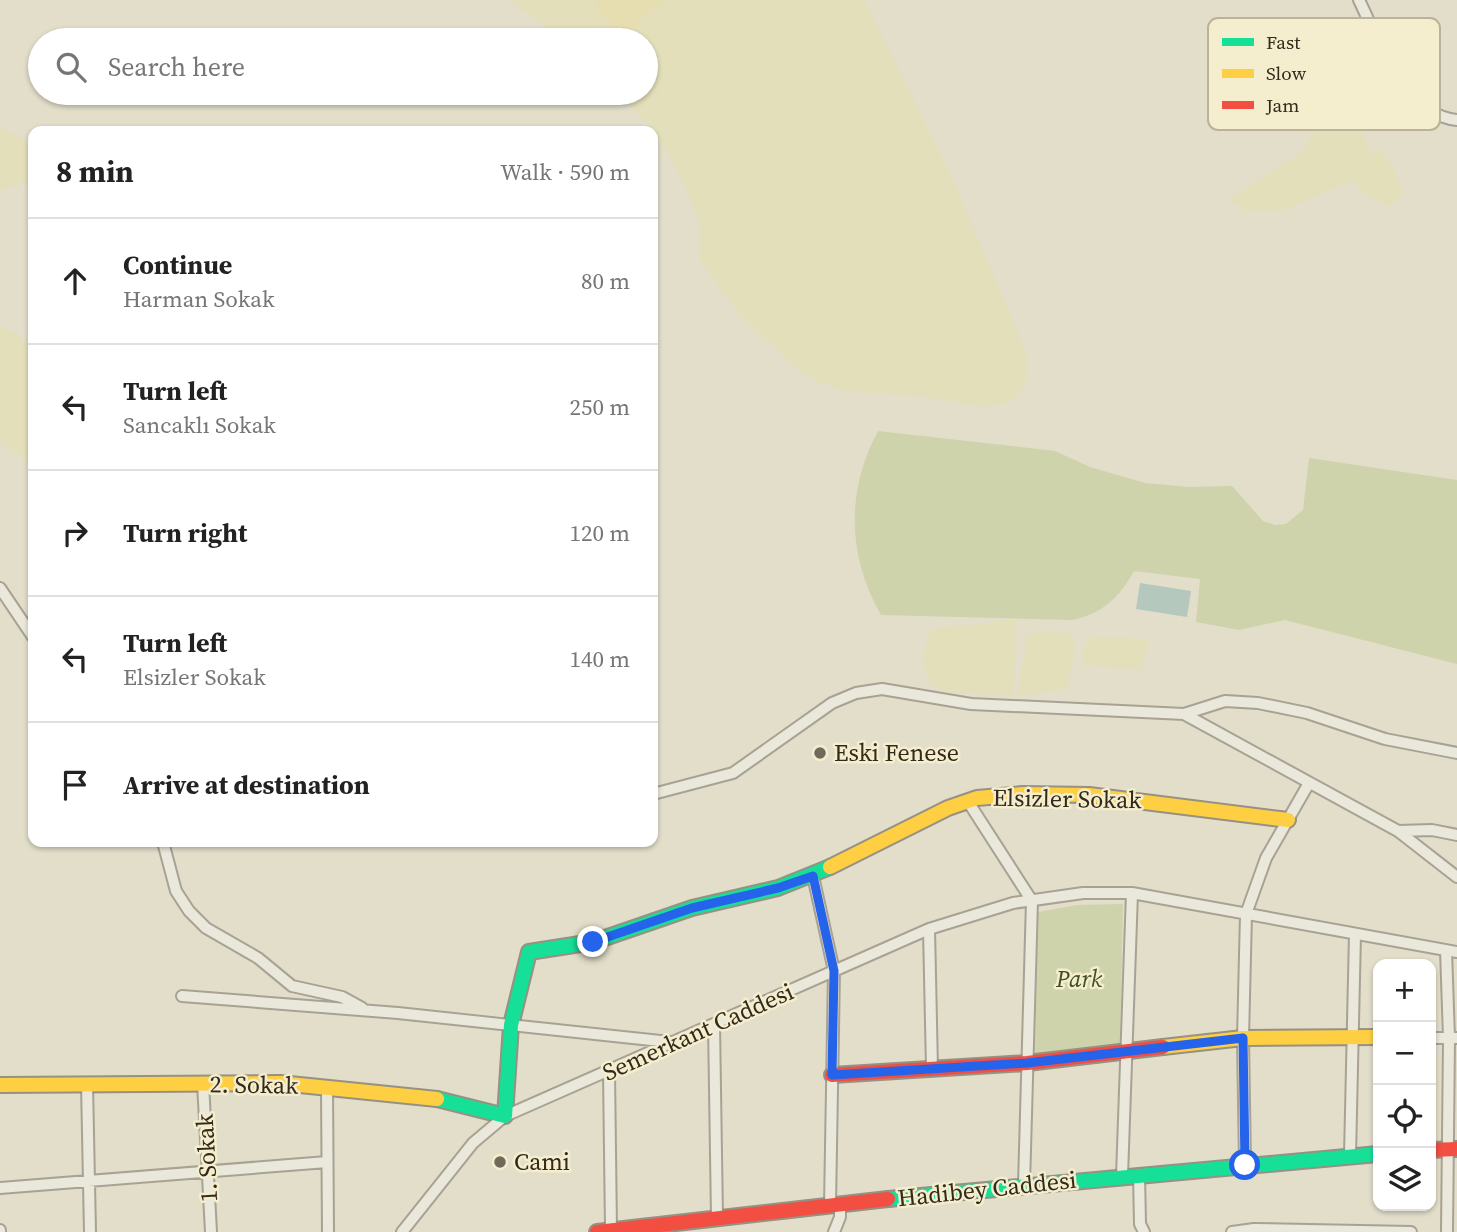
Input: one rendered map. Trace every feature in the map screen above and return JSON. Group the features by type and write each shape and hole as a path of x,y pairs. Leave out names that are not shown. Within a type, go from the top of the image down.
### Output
{"street":[{"path":"1359,0 1368,18"},
{"path":"1440,114 1457,120"},
{"path":"0,588 28,630"},
{"path":"658,793 733,773 832,703 869,691 882,690 992,706 1047,705 1184,714 1225,701 1274,705 1385,739 1457,753"},
{"path":"1184,714 1398,831 1457,877"},
{"path":"1245,1165 1243,1038 1246,914 1266,858 1309,783"},
{"name":"Elsizler Sokak","path":"511,1025 529,952 593,942 692,908 778,888 813,876 967,800 1007,794 1089,795 1288,820"},
{"path":"967,800 1032,901 1024,1185"},
{"path":"1398,831 1432,830 1457,835"},
{"path":"164,847 176,891 206,928 258,958 292,986 342,997 365,1011"},
{"path":"813,876 834,971 832,1075 835,1205 840,1217 834,1232"},
{"path":"1122,1175 1132,892"},
{"name":"Semerkant Caddesi","path":"401,1232 473,1143 505,1116 929,929 992,908 1083,893 1132,892 1452,951"},
{"path":"929,929 932,1069"},
{"path":"1350,1156 1355,934"},
{"path":"1447,1232 1453,1149 1452,951"},
{"path":"182,996 365,1011 673,1042"},
{"path":"714,1024 717,1218"},
{"path":"505,1116 511,1025"},
{"path":"832,1075 1027,1063 1243,1038 1373,1037"},
{"path":"604,1231 609,1072"},
{"name":"1. Sokak","path":"203,1083 211,1232"},
{"name":"2. Sokak","path":"0,1085 280,1083 435,1099 505,1116"},
{"path":"88,1084 90,1232"},
{"path":"327,1088 328,1232"},
{"name":"Hadibey Caddesi","path":"604,1231 1122,1175 1373,1154"},
{"path":"0,1188 327,1162"},
{"path":"1139,1174 1140,1224 1144,1232"},
{"path":"1232,1232 1254,1229 1411,1232"}],"shaded area":[{"path":"509,0 600,0 594,7 614,28 546,28"},
{"path":"665,0 865,0 957,189 1028,356 1028,375 1019,394 1004,404 982,407 922,396 847,392 816,381 788,361 739,314 700,259 699,222 684,183 658,137 658,126 650,126 628,105 658,105 658,28 632,28"},
{"path":"0,126 28,143 28,182 0,190"},
{"path":"1316,130 1361,130 1372,154 1380,148 1403,191 1398,202 1390,205 1360,192 1357,184 1351,181 1280,211 1246,211 1228,200 1300,153"},
{"path":"0,326 28,340 28,461 0,443"},
{"path":"1140,583 1191,591 1187,617 1136,609"},
{"path":"1017,619 1013,695 944,692 929,682 923,658 930,629"},
{"path":"1064,632 1071,635 1076,646 1067,689 1018,696 1027,633"},
{"path":"1092,636 1149,639 1141,670 1083,665 1083,649"}],"green space":[{"path":"878,431 1055,451 1090,467 1145,483 1189,487 1232,486 1263,521 1275,525 1286,524 1303,510 1309,458 1457,480 1457,664 1285,620 1239,630 1196,622 1200,579 1134,571 1123,589 1109,603 1101,609 1072,620 881,615 862,569 855,523 860,477"},
{"name":"Park","path":"1123,904 1120,1047 1035,1055 1038,912 1077,905"}],"sand":[{"path":"600,0 665,0 632,28 614,28 594,7"}],"traffic: fast":[{"path":"437,1099 505,1116 511,1025 529,952 593,942 692,908 778,888 830,867"},
{"path":"888,1199 1373,1154"}],"traffic: slow":[{"path":"830,867 948,808 977,798 1023,794 1089,795 1288,820"},
{"path":"1163,1047 1243,1038 1373,1037"},
{"path":"0,1085 280,1083 437,1099"}],"traffic: jam":[{"path":"832,1075 1027,1063 1163,1047"},
{"path":"1436,1150 1457,1149"},
{"path":"597,1232 888,1199"}],"place":[{"name":"Eski Fenese","path":"820,753"},
{"name":"Cami","path":"500,1162"}],"route":[{"path":"593,942 692,908 778,888 813,876 834,971 832,1075 1027,1063 1243,1038 1245,1165"}]}
